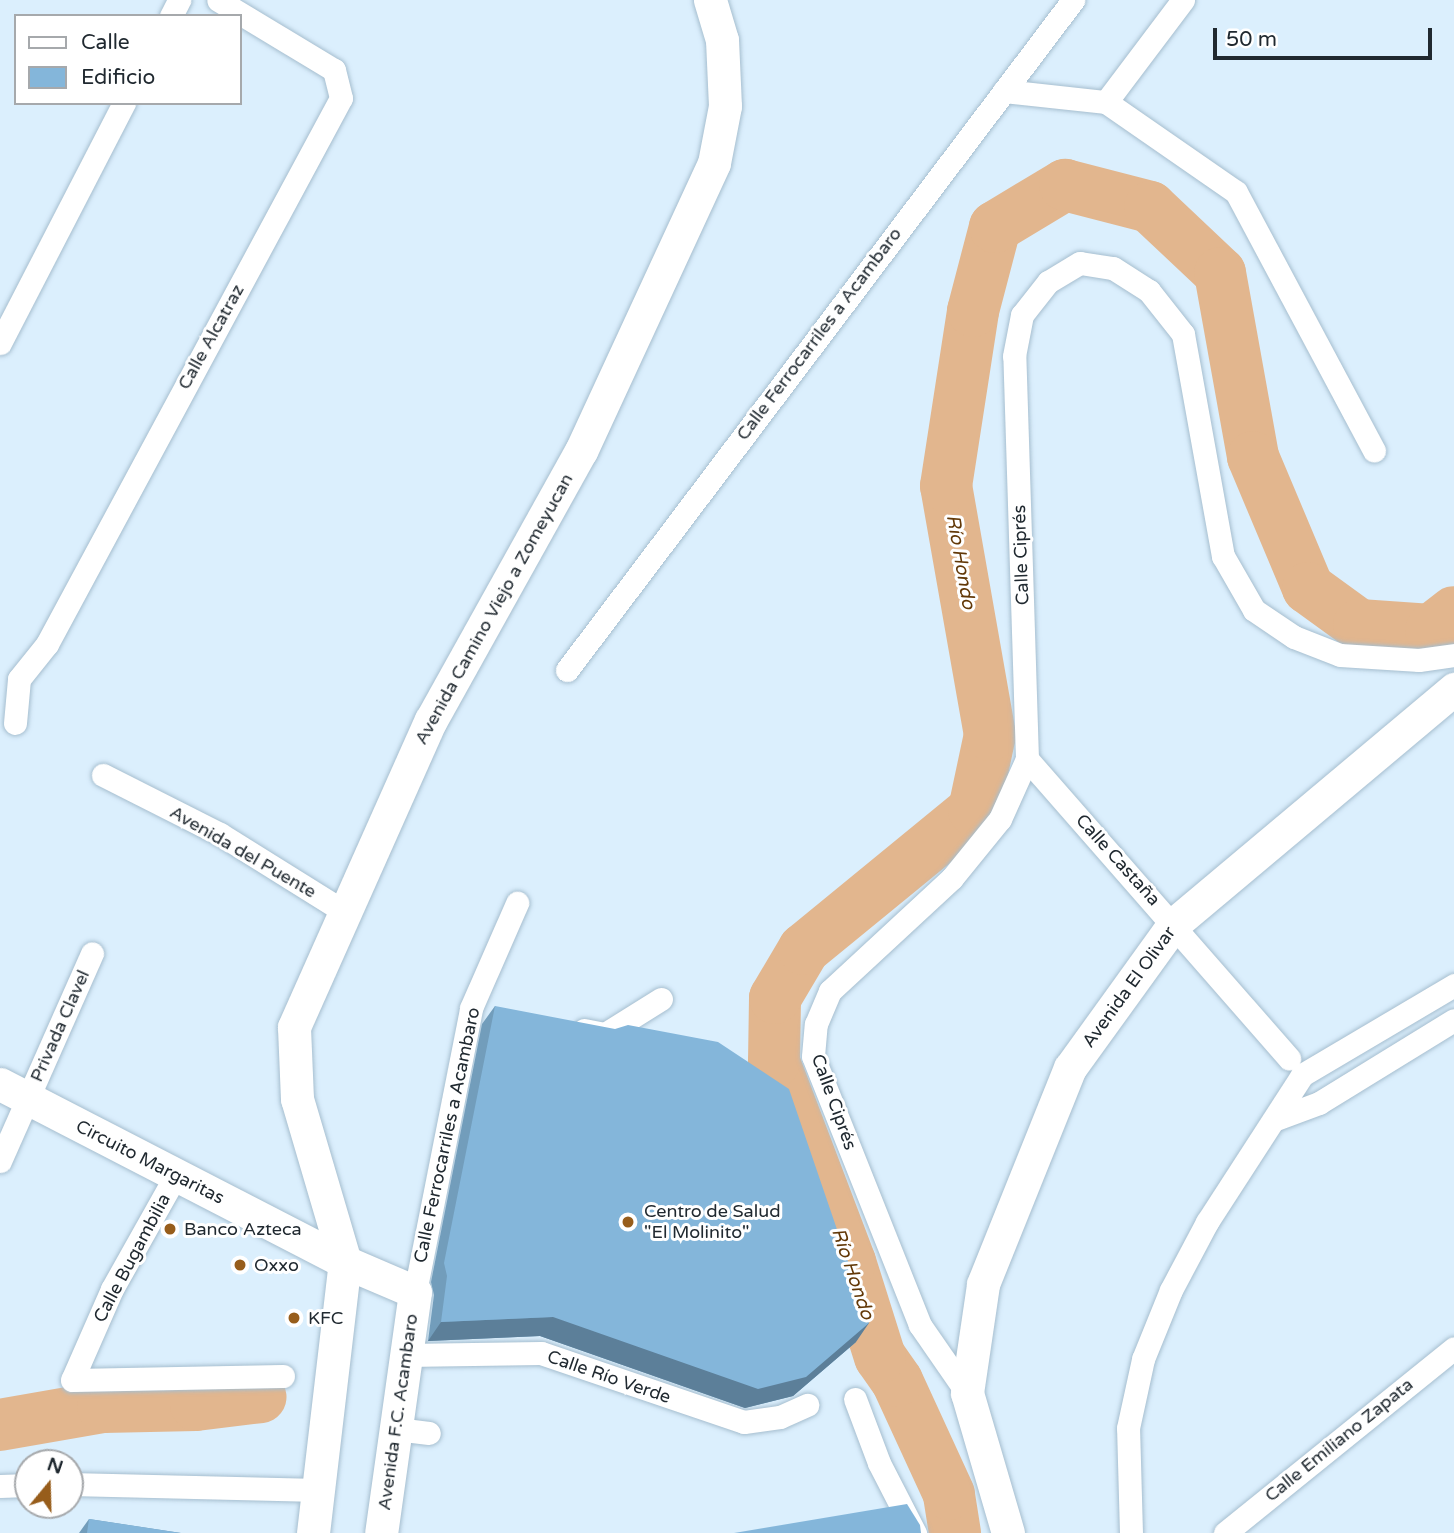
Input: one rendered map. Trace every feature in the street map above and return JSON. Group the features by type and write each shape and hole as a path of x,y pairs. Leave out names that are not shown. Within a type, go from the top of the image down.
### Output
{"street":[{"name":"Calle Alcatraz","path":"218,0 241,14"},
{"name":"Avenida Camino Viejo a Zomeyucan","path":"345,1262 297,1099 294,1027 430,720 581,451 714,163 725,106 722,40 710,0"},
{"name":"Calle Ferrocarriles a Acambaro","path":"567,670 1073,0"},
{"path":"1106,102 1183,0"},
{"name":"Calle Alcatraz","path":"8,714 19,679 47,644 341,98 334,70 242,14"},
{"path":"1004,91 1106,102 1236,192 1374,450"},
{"path":"0,343 123,105"},
{"name":"Calle Ciprés","path":"967,1393 920,1325 813,1056 816,1024 831,991 952,878 1000,819 1027,759 1014,356 1022,315 1048,282 1080,263 1113,268 1149,291 1183,334 1223,556 1254,610 1294,637 1340,655 1419,660 1454,655"},
{"name":"Avenida El Olivar","path":"967,1393 983,1284 1070,1068 1174,923 1454,689"},
{"name":"Calle Castaña","path":"1027,759 1174,923 1289,1058"},
{"name":"Avenida del Puente","path":"103,775 220,834 345,912"},
{"name":"Calle Ferrocarriles a Acambaro","path":"415,1292 471,1008 517,903"},
{"name":"Privada Clavel","path":"0,1161 14,1091 93,953"},
{"path":"1131,1533 1128,1428 1143,1359 1171,1290 1207,1222 1302,1075 1454,985"},
{"path":"565,1026 605,1034 661,999"},
{"path":"471,1008 498,1013"},
{"path":"1276,1119 1319,1103 1454,1020"},
{"name":"Circuito Margaritas","path":"14,1091 345,1262 415,1292"},
{"name":"Calle Bugambilia","path":"176,1175 111,1289 72,1380 283,1376"},
{"path":"313,1533 345,1262"},
{"name":"Avenida F.C. Acambaro","path":"381,1533 415,1292"},
{"name":"Calle Emiliano Zapata","path":"1225,1533 1454,1348"},
{"name":"Calle Río Verde","path":"405,1355 541,1353 744,1422 780,1417 807,1405"},
{"path":"967,1393 1007,1533"},
{"path":"855,1399 879,1464 915,1533"},
{"path":"396,1429 429,1433"},
{"path":"84,1484 319,1490"}],"building":[{"name":"Centro de Salud \"El Molinito\"","path":"495,1006 615,1029 628,1025 718,1042 789,1089 869,1323 806,1377 758,1389 553,1317 441,1322 447,1276 444,1263"},
{"path":"907,1504 920,1525 921,1533 734,1533"},
{"path":"89,1519 181,1533 87,1533"}],"waterway":[{"name":"Río Hondo","path":"955,1533 949,1494 897,1381 880,1357 850,1262 774,1062 775,998 804,949 974,810 990,735 946,486 973,311 995,227 1065,185 1150,207 1220,273 1253,457 1308,588 1359,625 1431,630 1454,612"},
{"path":"0,1425 103,1407 196,1405 261,1397"}],"place":[{"name":"Centro de Salud \"El Molinito\"","path":"628,1222"},
{"name":"Banco Azteca","path":"170,1229"},
{"name":"Oxxo","path":"240,1265"},
{"name":"KFC","path":"294,1318"}]}
